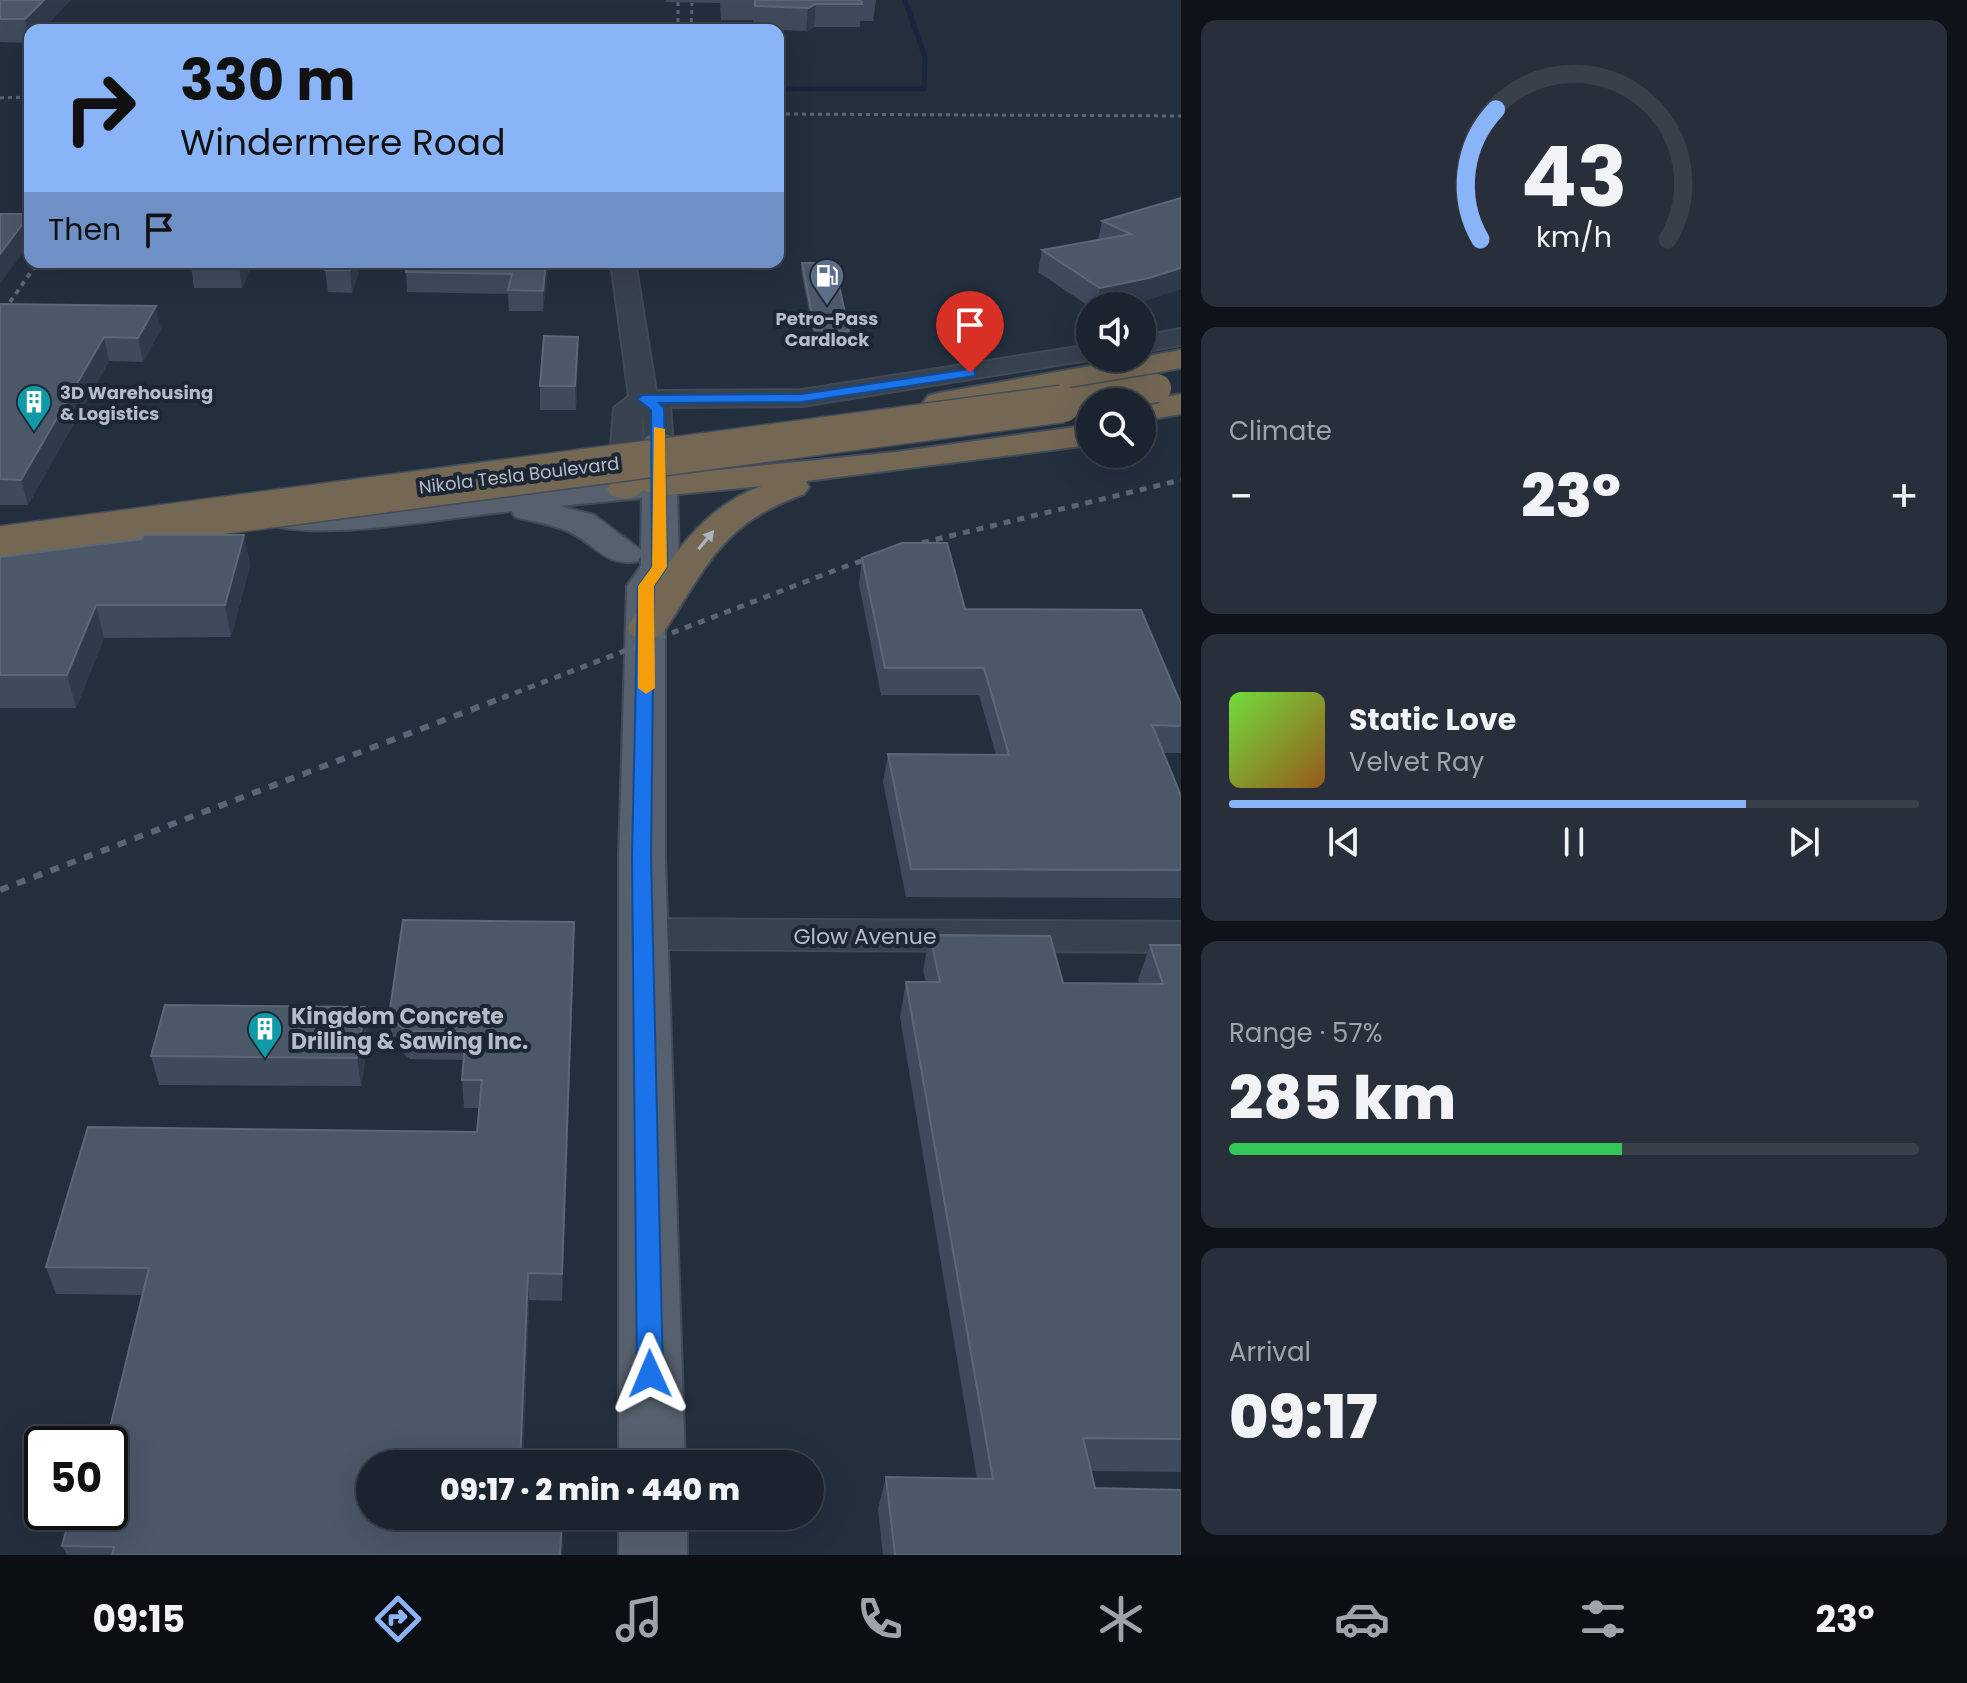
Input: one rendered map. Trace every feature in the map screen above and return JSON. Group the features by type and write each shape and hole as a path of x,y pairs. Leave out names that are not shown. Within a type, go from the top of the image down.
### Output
{"highway":[{"path":"642,466 817,421 984,396 1181,359"},
{"name":"Nikola Tesla Boulevard","path":"0,545 1018,411 1170,402"},
{"name":"Nikola Tesla Boulevard","path":"0,561 1076,421"},
{"path":"647,607 735,511 769,493 896,462 1076,437"},
{"path":"642,466 896,462"}],"main road":[{"path":"259,518 349,517 478,505 642,466"},
{"path":"349,517 642,466"},
{"path":"0,555 259,518 342,495 642,466"},
{"path":"642,466 625,553 625,568 647,607"},
{"path":"642,466 660,567 647,607 642,857 652,1450"},
{"path":"478,505 556,514 599,533 625,553"},
{"path":"653,1530 653,1555"}],"street":[{"path":"624,268 643,399"},
{"path":"1156,341 1181,337"},
{"path":"642,466 628,408 643,399 802,398 1076,355"},
{"name":"Glow Avenue","path":"645,934 1181,937"}],"building":[{"path":"0,0 44,0 25,19 0,19"},
{"path":"755,0 861,0 862,4 816,4 808,8 755,6"},
{"path":"1181,198 1181,268 1100,288 1042,250 1131,234 1102,221"},
{"path":"0,214 24,214 24,222 0,254"},
{"path":"802,263 834,263 849,331 815,330"},
{"path":"326,268 351,268 350,270"},
{"path":"407,268 545,268 543,291 508,290 512,274 406,272"},
{"name":"3D Warehousing & Logistics","path":"0,304 156,306 138,338 104,337 21,480 0,479"},
{"path":"544,336 578,337 575,386 540,386"},
{"path":"144,535 244,535 225,605 96,605 67,675 0,675 0,557 142,539"},
{"path":"902,543 947,543 965,609 1141,610 1181,704 1181,726 1152,725 1181,796 1181,870 911,869 888,754 1009,755 984,668 885,668 862,558"},
{"path":"403,920 574,922 562,1274 528,1273 521,1450 356,1450 356,1530 561,1530 560,1555 112,1555 114,1547 62,1546 66,1530 128,1530 128,1426 110,1426 149,1268 46,1267 88,1127 477,1132 482,1080 462,1080 466,1032 406,1031 389,1016"},
{"path":"930,935 1050,936 1063,983 1163,984 1150,945 1181,945 1181,1439 1083,1438 1095,1488 1181,1490 1181,1555 895,1555 886,1477 993,1479 906,982 940,982"},
{"path":"165,1005 365,1007 357,1058 151,1056"}],"waterway":[{"path":"784,89 924,89 925,57 905,0"}],"railway":[{"path":"678,2 678,24"},
{"path":"691,24 692,3"},
{"path":"0,98 24,97"},
{"path":"784,114 1181,116"},
{"path":"10,302 34,268"},
{"path":"502,698 849,565 913,545 1181,480"},
{"path":"0,890 507,696"}],"slow traffic":[{"path":"646,688 646,586 660,567 658,429"}],"place":[{"name":"Petro-Pass Cardlock","path":"827,307"},
{"name":"3D Warehousing & Logistics","path":"34,433"},
{"name":"Kingdom Concrete Drilling & Sawing Inc.","path":"265,1060"}],"route":[{"path":"650,1374 642,857 646,586 660,567 657,408 643,399 728,401 802,398 970,373"}]}
